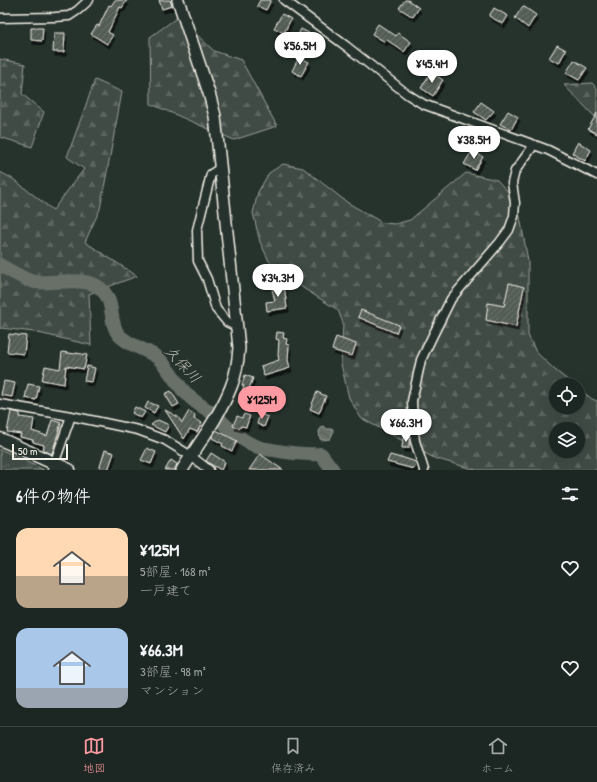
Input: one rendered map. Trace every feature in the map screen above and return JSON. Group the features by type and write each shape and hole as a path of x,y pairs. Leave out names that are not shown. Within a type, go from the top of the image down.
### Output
{"main road":[{"path":"0,439 53,467 69,470"}],"street":[{"path":"0,18 69,16 89,0"},
{"path":"178,0 209,93 215,116 239,348 237,368 232,386 221,410 182,470"},
{"path":"284,0 407,94 423,104 548,150 597,175"},
{"path":"424,470 415,441 412,401 421,360 451,299 509,230 514,216 515,202 512,183 515,171 534,145"},
{"path":"220,168 211,174 197,230 198,261 207,279 216,309 227,322 237,327"},
{"path":"0,404 71,416 138,430 165,440 191,456 208,470"},
{"path":"53,467 71,416"}],"green space":[{"path":"178,17 214,51 241,60 277,126 234,140 151,104 150,37"},
{"path":"0,59 25,64 22,94 44,112 32,147 0,137"},
{"path":"95,80 122,92 100,209 85,242 137,276 89,294 91,345 34,332 0,329 0,172 13,179 53,210 84,169 67,157"},
{"path":"592,83 597,89 597,119 564,85"},
{"path":"283,164 303,168 348,203 383,223 395,224 410,220 466,173 497,180 511,195 520,217 528,261 528,335 536,352 565,378 549,378 549,414 585,414 585,394 597,401 597,470 476,470 434,458 361,418 349,398 341,364 343,323 338,310 303,288 269,261 260,242 253,213 258,192 269,173"},
{"path":"0,449 44,470 0,470"}],"water":[{"path":"324,426 327,429 333,429 330,439 320,439 319,431"}],"building":[{"path":"115,0 127,0 122,8 120,7 108,32 113,35 107,44 91,34 97,25 99,26 109,5 111,6"},
{"path":"159,0 170,0 172,6 162,9"},
{"path":"260,0 271,0 266,10 257,6"},
{"path":"405,0 408,0 419,8 413,17 399,8"},
{"path":"523,6 536,15 528,28 515,18"},
{"path":"494,8 508,16 503,24 489,16"},
{"path":"282,14 291,19 284,33 274,28"},
{"path":"378,24 396,36 398,33 411,42 404,52 387,40 385,42 372,34"},
{"path":"31,28 43,28 42,41 31,40"},
{"path":"301,29 311,34 303,48 294,43"},
{"path":"54,33 65,33 64,52 53,52"},
{"path":"557,45 566,50 559,63 549,58"},
{"path":"421,51 429,56 422,66 414,61"},
{"path":"299,57 309,62 301,76 292,71"},
{"path":"574,60 587,68 579,80 566,73"},
{"path":"431,72 443,80 433,96 421,88"},
{"path":"481,102 494,111 486,120 474,112"},
{"path":"508,111 518,117 511,130 500,124"},
{"path":"597,113 597,134 588,129"},
{"path":"578,142 591,150 585,161 572,153"},
{"path":"472,151 483,157 475,170 464,164"},
{"path":"509,283 524,287 516,327 486,320 488,303 504,306"},
{"path":"284,284 287,308 267,311 266,302 275,301 271,285"},
{"path":"361,310 399,325 396,333 358,317"},
{"path":"277,332 284,333 283,338 287,339 286,344 289,345 288,360 290,368 264,376 261,366 279,360 279,340 276,339"},
{"path":"9,334 26,336 24,354 7,352"},
{"path":"336,337 356,344 352,356 332,350"},
{"path":"62,352 87,355 84,369 66,366 64,384 42,380 45,366 60,369"},
{"path":"87,366 95,368 92,382 84,381"},
{"path":"245,375 253,378 247,394 250,395 246,405 238,402 244,386 242,385"},
{"path":"4,381 15,383 12,397 1,395"},
{"path":"28,384 39,386 36,400 25,398"},
{"path":"171,391 179,404 173,407 165,394"},
{"path":"317,392 326,396 319,413 310,409"},
{"path":"148,402 158,406 154,413 145,408"},
{"path":"135,407 145,412 141,418 132,413"},
{"path":"165,410 178,417 182,423 189,411 195,415 194,419 202,423 197,432 190,429 184,439"},
{"path":"11,411 20,413 20,417 34,419 32,431 47,436 52,420 61,423 52,454 43,450 44,445 33,442 33,440 20,437 21,434 7,432"},
{"path":"244,414 250,416 246,427 241,426 240,428 233,426 237,416 242,418"},
{"path":"260,414 268,417 264,427 257,424"},
{"path":"158,420 169,425 165,432 151,425"},
{"path":"216,430 237,441 232,451 222,446 223,444 212,438"},
{"path":"403,438 409,438 409,448 402,448"},
{"path":"147,448 156,452 151,464 141,460"},
{"path":"105,450 114,453 108,470 99,470"},
{"path":"211,453 225,462 221,470 206,461"},
{"path":"260,454 283,470 249,470"},
{"path":"390,455 416,462 414,469 387,462"},
{"path":"171,460 177,464 175,470 165,470"}],"waterway":[{"name":"久保川","path":"0,265 27,280 35,282 78,281 94,284 105,293 108,299 114,324 119,335 128,342 158,358 184,391 194,401 215,415 236,435 248,443 262,448 297,454 321,454 333,470"}]}
